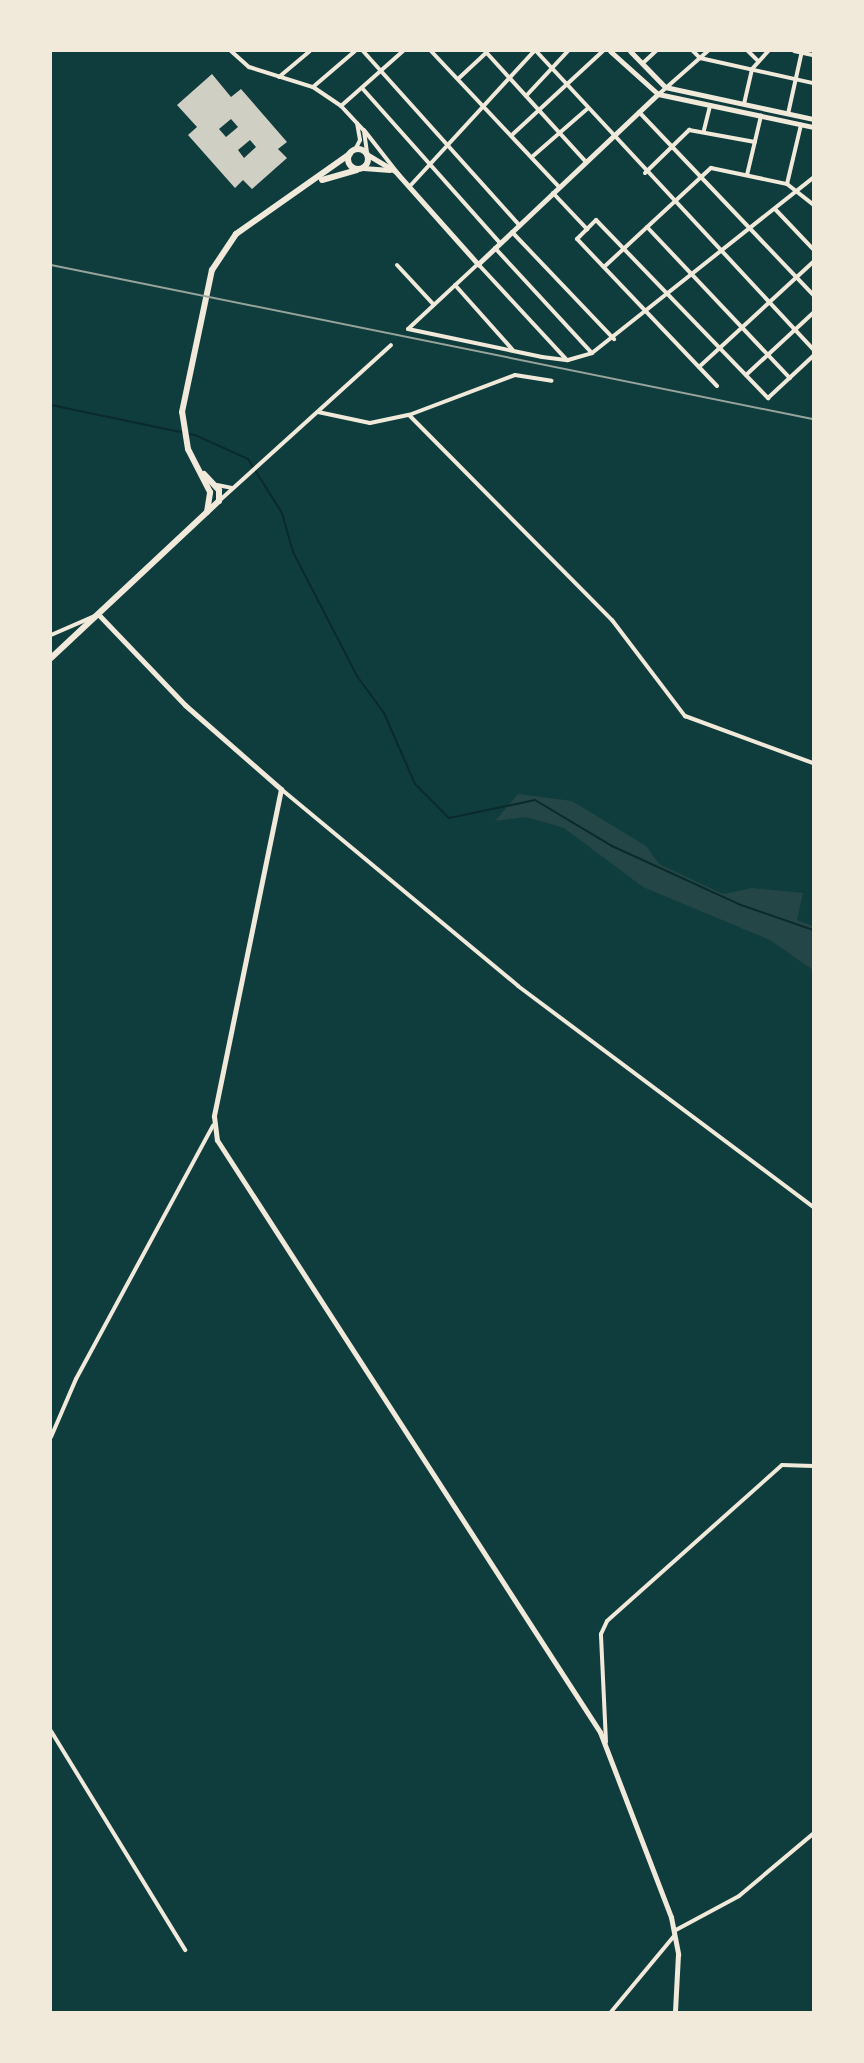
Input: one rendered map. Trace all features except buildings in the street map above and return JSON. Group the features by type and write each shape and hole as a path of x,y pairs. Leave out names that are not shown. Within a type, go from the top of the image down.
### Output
{"main road":[{"path":"352,152 349,163 360,169"},
{"path":"219,501 216,485 193,460 182,426 184,398 208,281 220,253 236,234 318,181 352,152 367,154 360,169 318,181"},
{"path":"201,471 210,492 219,501"},
{"path":"207,512 210,492"},
{"path":"51,658 219,501"}],"street":[{"path":"231,51 249,67 313,87 341,106 362,128 400,176"},
{"path":"313,87 355,51"},
{"path":"363,51 519,225"},
{"path":"341,106 403,51"},
{"path":"431,51 513,134 559,187"},
{"path":"437,57 443,51"},
{"path":"410,186 535,51 612,138 813,349"},
{"path":"526,96 568,51"},
{"path":"513,134 603,51"},
{"path":"610,51 658,94 813,128"},
{"path":"630,51 665,87 813,119"},
{"path":"643,63 656,51"},
{"path":"693,51 700,58 813,83"},
{"path":"708,51 665,87 407,330 568,360 592,353 648,313 813,178"},
{"path":"748,51 757,60"},
{"path":"744,104 752,69 757,60 768,51"},
{"path":"794,51 813,55"},
{"path":"279,77 308,52"},
{"path":"458,79 486,52 586,162"},
{"path":"788,114 802,52"},
{"path":"362,88 592,353"},
{"path":"704,130 710,106"},
{"path":"533,156 587,109"},
{"path":"639,112 753,229 813,295"},
{"path":"747,175 760,116"},
{"path":"352,152 360,140 356,123"},
{"path":"787,184 801,125"},
{"path":"362,128 367,154 395,171 410,186 478,264 568,360"},
{"path":"645,173 689,130 704,130 755,142"},
{"path":"604,267 711,168 787,184 800,189 813,204"},
{"path":"360,169 395,171"},
{"path":"553,193 587,229"},
{"path":"775,209 813,249"},
{"path":"717,386 577,238 596,220 671,294 768,398 813,356"},
{"path":"647,227 790,378"},
{"path":"512,232 614,339"},
{"path":"699,367 813,262"},
{"path":"397,265 434,304"},
{"path":"455,285 512,350"},
{"path":"746,375 813,313"},
{"path":"219,501 391,345"},
{"path":"318,412 370,423 410,415 515,375 552,381"},
{"path":"410,415 612,620 685,716 813,763"},
{"path":"216,485 240,484"},
{"path":"51,635 98,614 185,705 281,789 518,986 813,1207"},
{"path":"51,1437 76,1379 213,1126 281,789"},
{"path":"213,1126 224,1153 606,1746 675,1933 675,2012"},
{"path":"606,1746 601,1634 607,1621 782,1465 813,1466"},
{"path":"51,1731 185,1950"},
{"path":"611,2012 675,1933 739,1896 813,1834"}],"shaded area":[{"path":"518,794 572,801 646,846 659,864 723,894 752,888 803,893 797,920 813,926 813,970 770,940 643,887 564,828 526,817 495,821"}],"waterway":[{"path":"51,405 195,435 248,459 282,513 293,552 357,676 384,713 415,784 449,818 535,800 612,846 741,905 813,930"}],"railway":[{"path":"51,265 813,419"}]}
